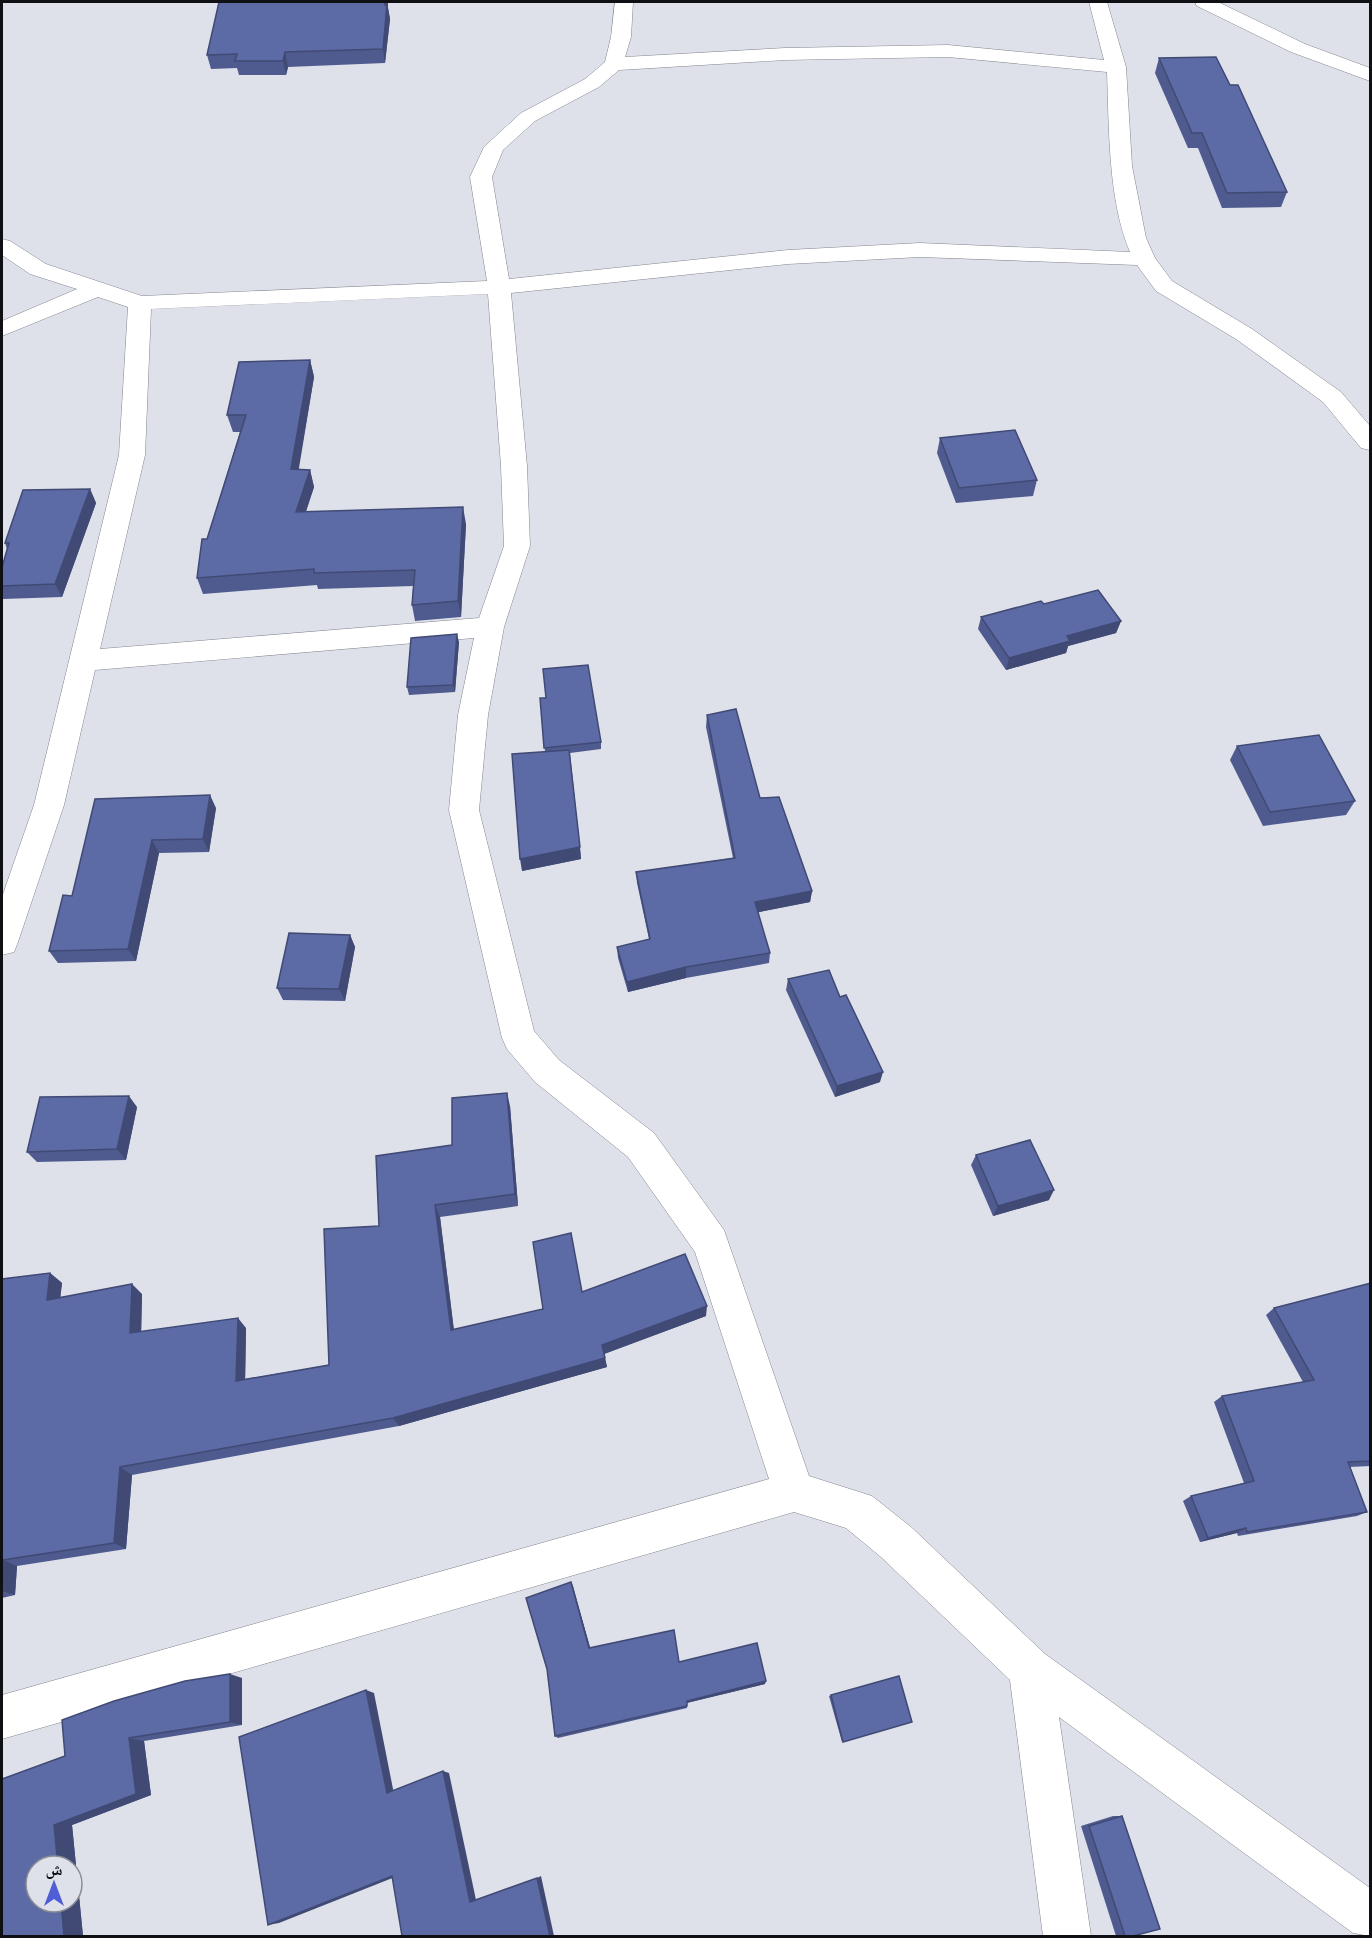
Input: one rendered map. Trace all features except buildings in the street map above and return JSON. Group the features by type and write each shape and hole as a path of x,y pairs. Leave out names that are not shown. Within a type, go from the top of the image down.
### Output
{"street":[{"path":"624,2 621,37 614,64 592,83 528,117 494,147 481,177 499,287 514,466 517,546 490,627 473,715 464,810 519,1038 547,1071 641,1144 711,1243 794,1492"},
{"path":"1098,2 1116,67 1122,166 1135,238 1144,259 1164,286 1244,334 1332,397 1371,442"},
{"path":"1204,2 1298,48 1371,75"},
{"path":"614,64 785,54 948,51 1116,67"},
{"path":"2,246 38,269 140,303 499,287 788,257 920,250 1144,259"},
{"path":"2,329 97,289"},
{"path":"2,942 49,805 132,455 140,303"},
{"path":"83,661 490,627"},
{"path":"2,1717 794,1492 857,1511 896,1542 1030,1669 1371,1916"},
{"path":"1030,1669 1067,1936"}]}
